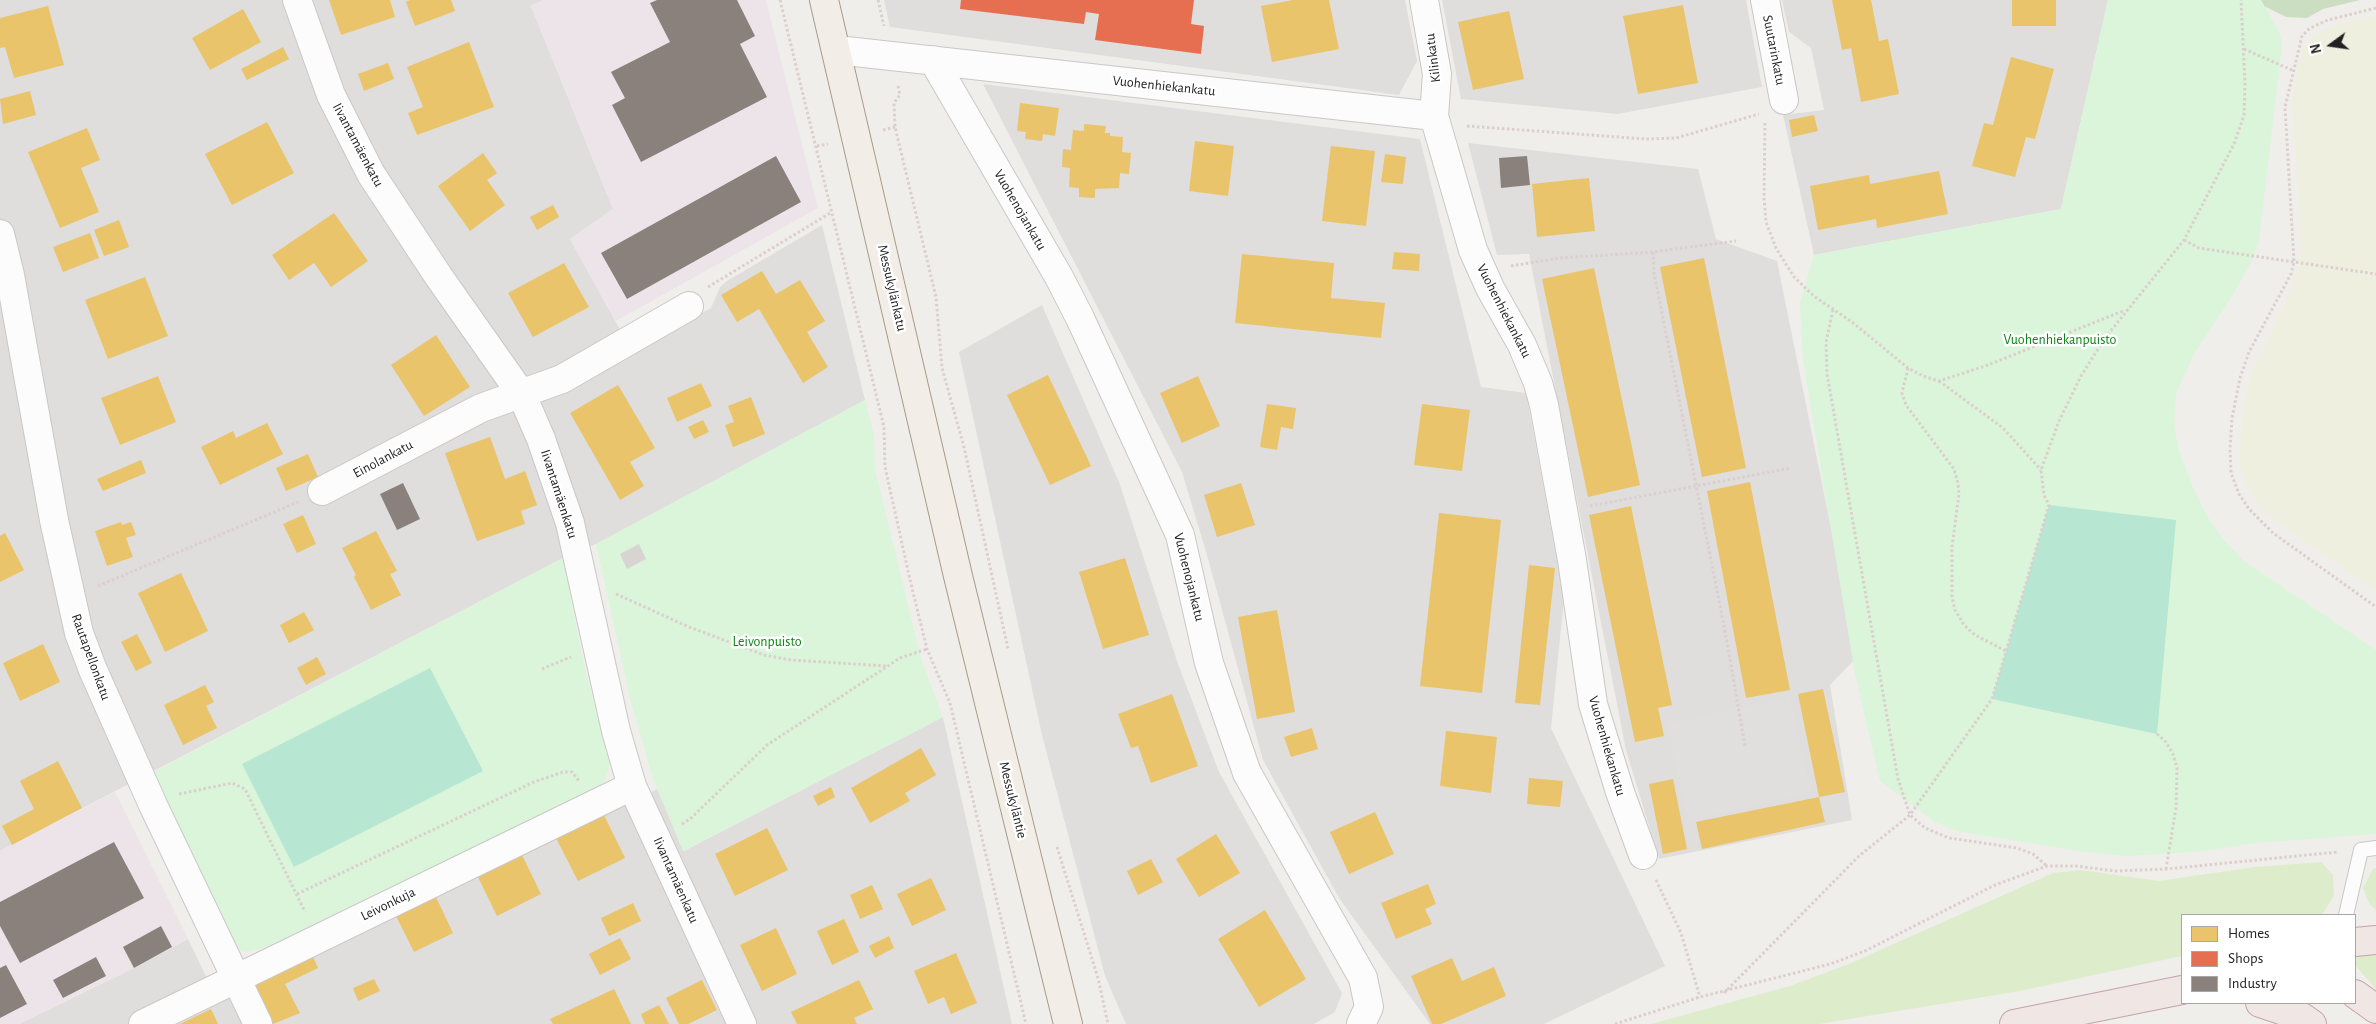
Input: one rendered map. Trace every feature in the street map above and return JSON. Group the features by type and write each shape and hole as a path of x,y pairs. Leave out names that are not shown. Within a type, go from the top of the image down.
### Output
{"highway":[{"path":"2356,942 2376,940"},
{"path":"2014,1024 2181,990"},
{"path":"2356,995 2376,1009"},
{"path":"2263,1004 2302,1017 2312,1024"}],"main road":[{"name":"Messukylänkatu","path":"824,0 958,576"},
{"name":"Messukyläntie","path":"958,576 1068,1024"}],"street":[{"name":"Iivantamäenkatu","path":"297,0 331,95 371,174 439,277 522,395 541,440 570,523 614,721 632,786 741,1024"},
{"name":"Kilinkatu","path":"1424,0 1437,74 1434,116"},
{"name":"Suutarinkatu","path":"1764,0 1774,106"},
{"name":"Vuohenhiekankatu","path":"837,50 1434,116 1463,219 1482,270 1522,345 1538,383 1544,405 1563,512 1593,704 1620,792 1644,855"},
{"name":"Vuohenojankatu","path":"933,60 1059,277 1080,318 1180,534 1210,663 1247,773 1363,978 1369,1007 1360,1024"},
{"name":"Rautapellonkatu","path":"0,234 10,275 69,594 79,633 93,670 154,805 258,1024"},
{"name":"Einolankatu","path":"322,491 481,408 522,395 562,379 690,306"},
{"name":"Leivonkuja","path":"144,1024 632,786"}],"lane":[{"path":"2346,914 2361,850 2376,848"}],"path":[{"path":"780,0 884,427 885,467 927,649 950,703 1026,1024"},
{"path":"878,0 900,95 894,103 895,127 936,297 942,368 964,447 1009,651"},
{"path":"1724,993 1859,856 1910,815 1992,700 2049,505 2044,495 2041,470 2059,421 2081,376 2125,310 2184,240 2234,144 2244,115 2244,49 2241,0"},
{"path":"2376,8 2328,20 2310,28 2302,36 2292,70 2285,107 2294,262 2291,274 2249,352 2240,378 2232,418 2230,449 2232,473 2239,494 2249,509 2273,534 2376,607"},
{"path":"2244,49 2292,70"},
{"path":"1434,116 1467,126 1646,139 1676,138 1774,106 1766,157 1764,198 1766,222 1776,248 1794,277 1815,297 1852,322 1908,368 1923,376 1939,381 2003,428 2041,470"},
{"path":"690,306 695,298 715,281 832,212"},
{"path":"2184,240 2199,248 2376,274"},
{"path":"1482,270 1560,258 1653,252 1736,241"},
{"path":"1653,252 1654,273 1725,631 1745,746"},
{"path":"1833,310 1826,342 1827,374 1897,770 1910,815 1925,828 1948,838 2017,848 2034,854 2046,866"},
{"path":"1939,381 1988,365 2092,325 2125,310"},
{"path":"1908,368 1902,393 1906,405 1954,469 1958,483 1958,501 1952,547 1952,597 1955,610 1964,625 1975,635 2006,651"},
{"path":"1563,512 1791,468"},
{"path":"69,594 92,588 164,559 322,491"},
{"path":"583,580 689,627 764,655 791,660 887,666"},
{"path":"657,840 690,819 767,745 900,658 927,649"},
{"path":"2157,734 2166,742 2173,754 2177,768 2176,808 2166,869"},
{"path":"297,894 534,782 562,772 572,772 578,780 589,807"},
{"path":"154,805 185,791 213,785 232,783 245,789 318,938"},
{"path":"1056,843 1098,978 1108,1024"},
{"path":"1615,1024 1700,998 1804,972 1865,950 1995,885 2046,866 2076,866 2115,871 2166,869 2361,850"},
{"path":"1644,855 1681,934 1700,998"}],"shaded area":[{"path":"0,0 544,0 531,6 613,209 570,239 632,351 711,308 720,287 727,281 822,225 865,400 596,544 563,558 0,851"},
{"path":"544,0 766,0 818,208 616,321 570,239 613,209 531,5"},
{"path":"884,0 1405,0 1417,61 1399,95 890,27"},
{"path":"1442,0 1746,0 1762,87 1618,114 1461,99"},
{"path":"1782,0 2108,0 2061,209 1814,255 1783,115 1824,110 1811,48 1789,32"},
{"path":"983,84 1420,139 1481,387 1526,393 1564,599 1551,728 1665,966 1544,1024 1430,1024 1339,898 1263,760 1207,555 1182,472"},
{"path":"1468,143 1698,169 1716,239 1777,261 1857,657 1830,685 1852,820 1659,859 1626,750 1529,254 1497,255"},
{"path":"1042,305 1119,482 1177,661 1219,772 1342,993 1335,1012 1314,1024 1126,1024 1105,976 1042,735 959,352"},
{"path":"1790,697 1811,793 1688,820 1667,724"},
{"path":"943,717 1012,1024 19,1024 134,968 188,939 217,999 657,789 684,851"},
{"path":"115,792 188,939 134,968 19,1024 0,1024 0,851"}],"green space":[{"name":"Vuohenhiekanpuisto","path":"2108,0 2261,0 2280,34 2282,45 2259,240 2252,260 2234,293 2195,352 2176,393 2174,421 2178,448 2192,485 2207,516 2222,538 2244,561 2376,650 2376,834 2256,843 2195,852 2127,856 2086,852 1956,831 1935,822 1880,781 1855,674 1803,360 1800,303 1814,255 2061,209"},
{"path":"2261,0 2360,0 2323,9 2307,18 2286,17 2264,6"},
{"path":"2376,16 2376,591 2264,512 2247,488 2239,461 2242,415 2251,374 2293,285 2299,266 2301,246 2292,99 2298,66 2306,43 2321,31 2349,21"},
{"name":"Leivonpuisto","path":"865,400 874,435 875,469 921,659 943,717 683,851 653,778 630,698 596,544"},
{"path":"2049,505 2176,520 2157,734 1992,699"},
{"path":"563,558 584,665 609,759 609,768 604,782 266,947 245,952 240,950 232,939 152,773"},
{"path":"430,668 483,771 294,867 242,764"},
{"path":"2321,862 2333,875 2334,896 2323,914 2181,914 2181,956 2020,991 1819,1024 1651,1024 1790,986 1849,964 2053,873 2081,870 2159,881 2255,867"},
{"path":"2376,868 2376,910 2369,903 2363,888 2373,869"},
{"path":"2376,951 2376,989 2356,966 2356,952"}],"building: Homes":[{"path":"329,0 390,0 395,17 341,35"},
{"path":"410,0 451,0 455,11 415,26 406,2"},
{"path":"1293,0 1329,0 1339,49 1272,62 1261,6"},
{"path":"1832,0 1871,0 1879,41 1888,39 1899,94 1861,102 1851,48 1842,50"},
{"path":"2012,0 2056,0 2056,26 2012,26"},
{"path":"1683,5 1698,83 1638,94 1623,16"},
{"path":"48,6 64,65 14,78 5,47 0,48 0,18"},
{"path":"243,9 261,42 210,70 192,38"},
{"path":"1509,11 1524,79 1473,90 1458,22"},
{"path":"469,42 494,107 417,135 408,113 423,107 407,67"},
{"path":"283,47 289,59 247,80 241,69"},
{"path":"2011,57 2054,69 2035,139 2026,137 2015,177 1972,166 1984,123 1993,125"},
{"path":"388,63 394,79 364,91 358,74"},
{"path":"30,91 36,115 3,124 0,99"},
{"path":"1020,103 1059,108 1055,136 1043,134 1042,141 1025,139 1026,132 1017,131"},
{"path":"1814,115 1818,131 1792,137 1789,120"},
{"path":"267,122 294,173 232,205 205,154"},
{"path":"1084,124 1106,126 1105,133 1110,133 1110,136 1123,137 1122,152 1131,153 1129,174 1120,173 1119,188 1095,189 1095,198 1079,197 1079,188 1069,187 1070,168 1062,167 1063,149 1071,150 1073,130 1084,131"},
{"path":"87,128 100,160 81,168 99,212 60,228 28,152"},
{"path":"1195,141 1234,146 1228,196 1189,191"},
{"path":"1331,146 1375,151 1366,226 1322,221"},
{"path":"483,153 497,173 487,180 505,205 470,231 438,186"},
{"path":"1385,154 1406,157 1403,184 1381,182"},
{"path":"1939,171 1948,214 1877,228 1876,219 1818,230 1810,186 1869,175 1870,184"},
{"path":"1589,178 1595,231 1537,237 1532,184"},
{"path":"553,205 559,217 537,230 530,217"},
{"path":"334,213 368,261 331,287 314,263 289,280 272,255"},
{"path":"119,220 129,247 104,256 94,230"},
{"path":"90,233 99,258 63,272 53,247"},
{"path":"1394,252 1420,254 1419,271 1392,269"},
{"path":"1242,254 1334,263 1331,298 1385,303 1381,338 1235,323"},
{"path":"1704,258 1746,468 1702,477 1660,267"},
{"path":"564,263 589,307 533,337 508,293"},
{"path":"1594,268 1640,485 1588,497 1542,279"},
{"path":"762,271 776,294 800,280 825,321 807,332 828,367 803,383 759,309 737,322 721,295"},
{"path":"145,277 168,336 108,359 85,300"},
{"path":"436,335 470,387 424,416 391,365"},
{"path":"1048,375 1091,466 1050,485 1007,395"},
{"path":"158,376 176,422 120,445 101,398"},
{"path":"1198,376 1220,426 1182,443 1160,393"},
{"path":"701,383 712,406 677,422 667,398"},
{"path":"618,385 655,448 630,462 644,486 620,500 570,413"},
{"path":"751,397 765,434 733,447 725,425 734,422 728,406"},
{"path":"1267,404 1296,408 1293,429 1281,427 1277,450 1260,447"},
{"path":"1422,404 1470,410 1462,471 1414,465"},
{"path":"703,420 709,432 694,439 688,427"},
{"path":"267,423 283,454 220,485 201,447 233,431 236,438"},
{"path":"490,437 505,479 525,471 537,505 521,511 525,524 477,541 445,453"},
{"path":"308,454 318,477 286,491 276,468"},
{"path":"141,460 146,473 103,491 97,479"},
{"path":"1750,482 1790,690 1746,698 1707,491"},
{"path":"1241,483 1255,525 1217,537 1204,495"},
{"path":"1631,506 1672,705 1658,708 1664,736 1635,742 1589,515"},
{"path":"1439,513 1501,520 1482,693 1420,686"},
{"path":"303,515 316,544 297,553 283,524"},
{"path":"121,522 122,525 131,522 136,535 126,538 133,557 107,566 95,531"},
{"path":"376,531 397,571 390,574 401,595 371,610 342,548"},
{"path":"5,533 24,570 0,582 0,536"},
{"path":"1125,558 1149,635 1103,649 1079,572"},
{"path":"1529,565 1555,568 1540,705 1515,703"},
{"path":"181,573 208,631 165,652 138,593"},
{"path":"1277,610 1295,712 1257,719 1238,617"},
{"path":"304,612 314,630 289,643 280,625"},
{"path":"137,634 152,663 136,671 121,642"},
{"path":"43,644 60,682 20,701 3,663"},
{"path":"317,657 326,674 306,685 297,668"},
{"path":"205,685 214,702 206,706 217,728 183,745 164,705"},
{"path":"1823,689 1845,792 1819,797 1798,694"},
{"path":"1172,694 1198,766 1151,783 1138,746 1131,748 1118,714"},
{"path":"1312,728 1318,749 1291,757 1284,737"},
{"path":"1446,731 1497,737 1491,793 1440,786"},
{"path":"921,748 936,775 905,793 910,801 870,823 851,788"},
{"path":"58,761 82,808 12,845 2,826 34,809 20,781"},
{"path":"1529,778 1563,781 1560,807 1527,804"},
{"path":"1673,779 1687,849 1663,854 1649,784"},
{"path":"831,787 835,797 818,806 813,796"},
{"path":"1819,797 1825,822 1702,849 1696,822"},
{"path":"1375,812 1394,854 1349,874 1330,832"},
{"path":"604,815 625,858 578,881 556,838"},
{"path":"767,828 788,870 735,896 715,854"},
{"path":"1216,834 1240,873 1199,897 1176,859"},
{"path":"521,853 541,894 497,916 477,875"},
{"path":"1151,859 1163,882 1138,895 1127,871"},
{"path":"931,878 946,910 912,926 897,894"},
{"path":"1428,884 1436,904 1425,909 1432,924 1396,939 1381,903"},
{"path":"872,885 883,909 860,919 850,895"},
{"path":"436,897 453,933 414,952 396,916"},
{"path":"633,903 641,921 609,936 601,918"},
{"path":"1265,910 1306,979 1259,1007 1218,939"},
{"path":"844,919 859,952 832,965 817,931"},
{"path":"776,928 797,974 762,991 740,945"},
{"path":"889,936 894,948 875,958 869,946"},
{"path":"620,938 631,959 600,975 589,954"},
{"path":"311,952 318,968 285,984 300,1013 273,1024 252,981"},
{"path":"956,953 977,1003 951,1014 944,997 928,1004 914,971"},
{"path":"1452,958 1462,981 1494,967 1506,996 1441,1024 1432,1024 1411,976"},
{"path":"374,979 380,991 358,1001 353,988"},
{"path":"702,980 717,1010 688,1024 679,1024 666,998"},
{"path":"859,980 873,1009 854,1018 857,1024 797,1024 791,1012"},
{"path":"614,989 631,1024 553,1024 550,1019"},
{"path":"659,1005 669,1024 645,1024 641,1014"},
{"path":"211,1009 218,1024 180,1024"}],"building: Shops":[{"path":"961,0 1194,0 1191,24 1204,26 1201,54 1095,40 1099,14 1086,12 1084,24 960,9"}],"building: Industry":[{"path":"657,0 737,0 755,36 740,44 767,97 641,162 612,105 625,98 611,72 670,42 650,3"},
{"path":"776,156 801,202 627,299 601,253"},
{"path":"1527,156 1530,185 1501,188 1499,158"},
{"path":"403,483 420,519 397,530 380,494"},
{"path":"114,842 144,898 20,963 0,926 0,902"},
{"path":"161,926 172,947 134,968 123,947"},
{"path":"96,957 106,976 63,998 53,980"},
{"path":"6,965 27,1004 0,1018 0,968"}],"building: Other":[{"path":"639,544 646,559 627,569 620,554"}]}
